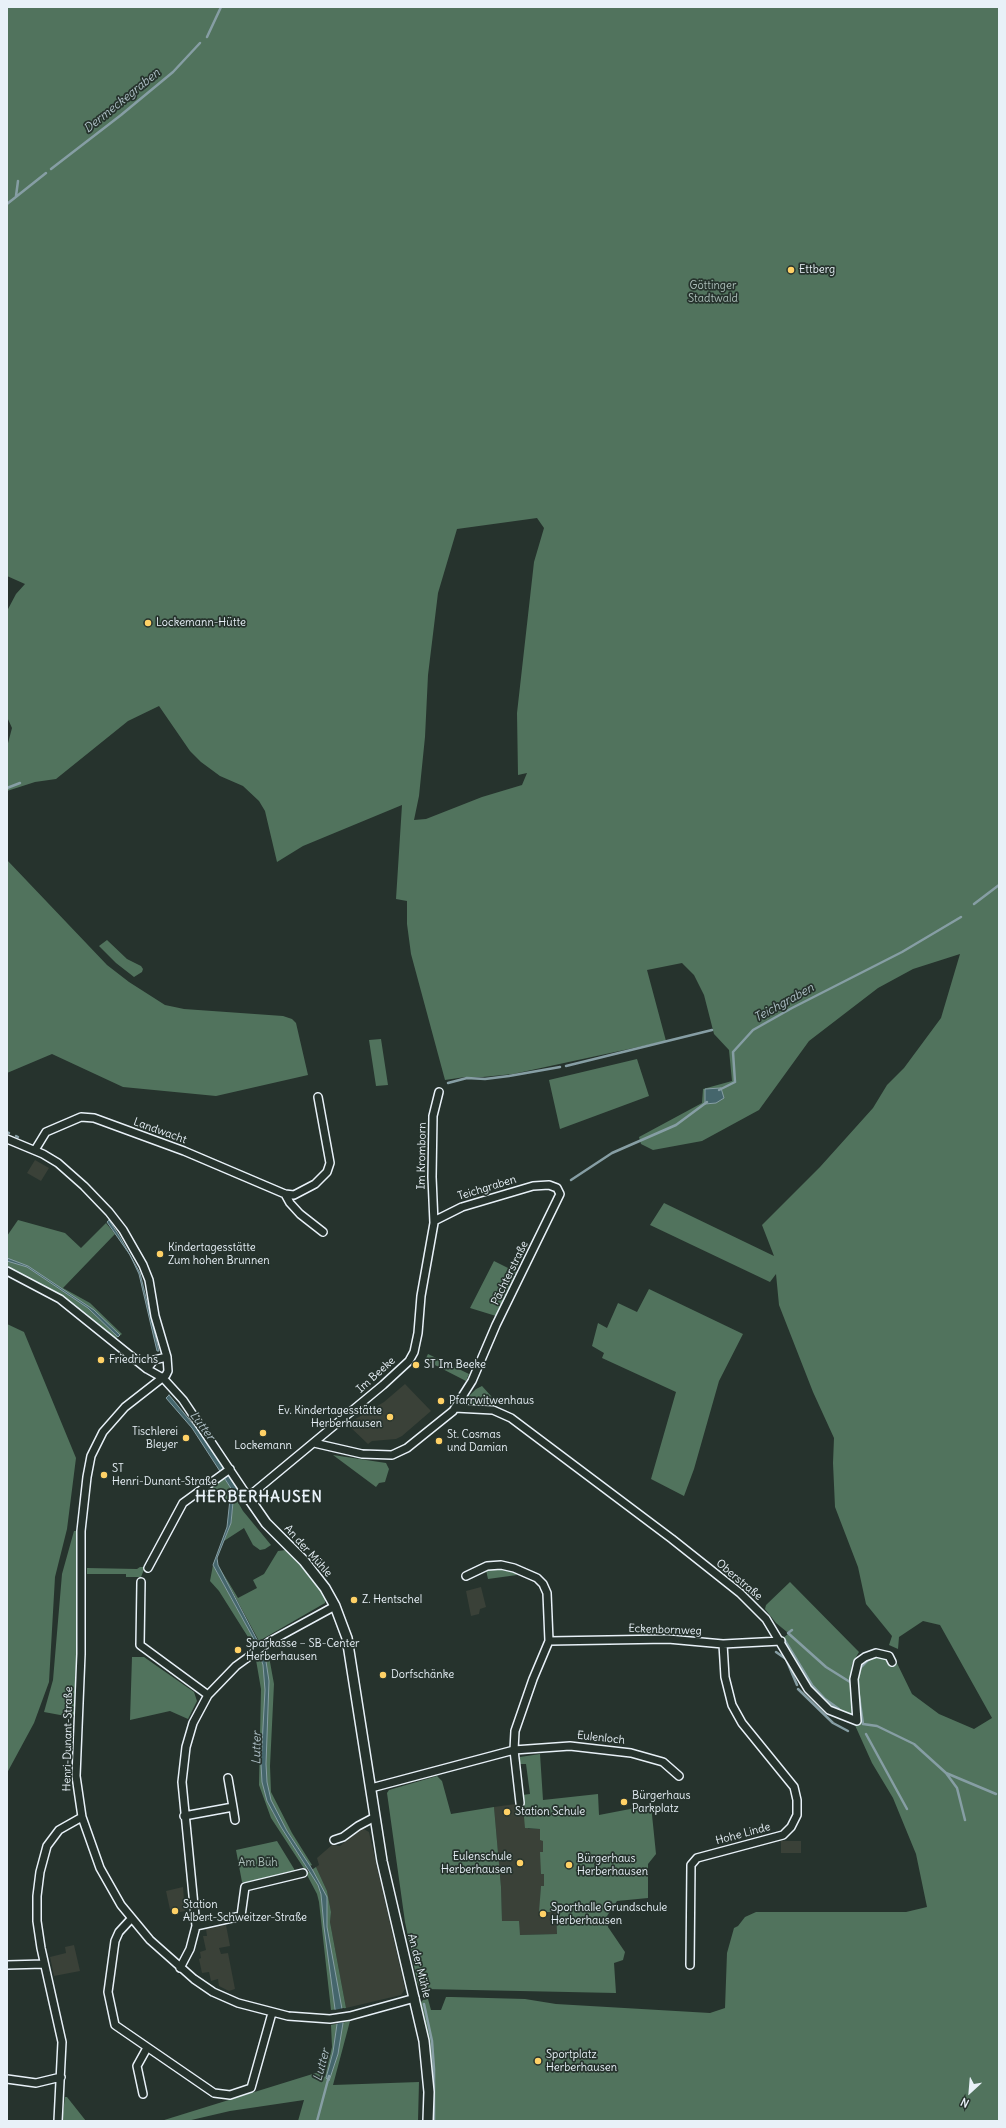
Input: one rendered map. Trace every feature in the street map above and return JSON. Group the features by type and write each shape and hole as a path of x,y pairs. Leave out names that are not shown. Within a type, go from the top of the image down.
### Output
{"street":[{"name":"Im Kromborn","path":"434,1221 432,1178 433,1116 439,1092"},
{"path":"285,1194 294,1195 304,1191 322,1179 327,1172 330,1163 318,1098"},
{"name":"Landwacht","path":"35,1150 46,1132 81,1117 94,1118 184,1151 285,1194"},
{"path":"7,1139 35,1150 50,1158 84,1186 106,1208 123,1230 147,1275 155,1316 167,1357 168,1371 163,1378"},
{"name":"Teichgraben","path":"434,1221 462,1207 518,1189 543,1184 550,1185"},
{"name":"Pächterstraße","path":"456,1408 474,1375 524,1269 560,1198 559,1191 550,1185"},
{"path":"285,1194 290,1203 300,1214 323,1232"},
{"name":"Im Beeke","path":"248,1497 314,1444 409,1361 417,1342 421,1296 434,1221"},
{"name":"An der Mühle","path":"7,1271 60,1299 146,1368 163,1378 183,1400 225,1471 248,1497 266,1523 316,1575 335,1606 347,1638 387,1884 424,2041 428,2073 428,2121"},
{"path":"146,1368 154,1360 167,1357"},
{"name":"Henri-Dunant-Straße","path":"163,1378 114,1418 98,1441 88,1466 81,1531 81,1654 76,1761 77,1788 82,1817 100,1868 111,1891 131,1919 150,1940 180,1968 206,1987 222,1996 247,2006 272,2013 305,2018 350,2016 415,1998"},
{"path":"314,1444 373,1456 392,1455 407,1448 456,1408"},
{"name":"Oberstraße","path":"456,1408 501,1412 625,1503 740,1593 766,1619 781,1641 808,1689 829,1710 853,1721 857,1721 854,1679 858,1662 865,1656 876,1653 889,1656 892,1662"},
{"path":"148,1568 183,1503 225,1471"},
{"path":"466,1576 487,1566 501,1565 514,1568 537,1578 543,1584 547,1593 549,1641 515,1730 514,1750 520,1803"},
{"path":"142,1582 140,1646 208,1696"},
{"path":"180,1968 190,1949 196,1926 184,1816 182,1782 186,1747 195,1718 208,1696 236,1666 270,1642 335,1606"},
{"name":"Eckenbornweg","path":"549,1641 668,1639 723,1644 781,1641"},
{"name":"Hohe Linde","path":"690,1965 691,1865 697,1858 783,1835 791,1827 797,1815 798,1800 794,1787 742,1722 732,1705 725,1682 723,1644"},
{"name":"Eulenloch","path":"371,1788 514,1750 570,1746 631,1753 663,1762 679,1776"},
{"path":"228,1778 235,1820"},
{"path":"184,1816 233,1807"},
{"path":"58,2121 61,2087 62,2042 44,1964 37,1921 37,1896 42,1864 48,1846 59,1830 82,1817"},
{"path":"334,1840 343,1837 358,1826 375,1817"},
{"path":"196,1926 241,1916 245,1887 303,1873"},
{"path":"131,1919 116,1937 108,1992 115,2026 214,2093 230,2095 249,2089 253,2085 272,2013"},
{"path":"7,1965 44,1964"},
{"path":"143,2094 137,2066 147,2048"},
{"path":"7,2079 36,2083 61,2077"}],"shaded area":[{"path":"35,1160 49,1168 41,1181 27,1173"},
{"name":"Ev. Kindertagesstätte Herberhausen","path":"405,1384 431,1411 402,1436 396,1439 372,1441 368,1444 347,1424 384,1402"},
{"path":"481,1587 486,1607 480,1609 479,1614 471,1616 466,1591"},
{"name":"Eulenschule Herberhausen","path":"523,1803 528,1829 540,1829 540,1840 543,1840 543,1852 541,1852 541,1874 544,1874 544,1886 541,1886 540,1912 556,1911 557,1934 520,1935 502,1922 501,1887 494,1807"},
{"path":"362,1828 369,1832 405,1989 401,1995 346,2008 330,1922 331,1912 327,1891 316,1867 319,1865 317,1858 332,1845 340,1846"},
{"path":"781,1841 801,1841 801,1853 781,1853"},
{"path":"183,1887 185,1911 171,1914 166,1891"},
{"path":"226,1925 230,1946 219,1948 221,1954 228,1953 235,1989 229,1991 219,1986 218,1979 211,1981 209,1972 202,1973 199,1959 201,1958 200,1952 206,1950 203,1936 207,1936 206,1929"},
{"path":"74,1945 80,1971 54,1976 50,1957 66,1953 65,1947"}],"green space":[{"name":"Göttinger Stadtwald","path":"7,7 999,7 999,2121 431,2121 432,2067 420,2003 423,2000 428,1999 431,2010 441,2010 446,1997 525,1999 556,2004 710,2013 725,2008 727,1953 734,1928 738,1926 745,1917 756,1912 906,1912 927,1907 916,1854 893,1798 872,1763 854,1723 823,1701 810,1686 783,1638 792,1631 787,1632 776,1623 765,1609 766,1605 790,1582 859,1652 852,1664 850,1680 856,1679 863,1661 878,1656 893,1655 912,1694 939,1714 974,1729 992,1718 940,1625 923,1621 899,1637 898,1649 889,1645 892,1636 866,1604 858,1567 835,1507 833,1463 834,1438 813,1392 779,1305 776,1274 770,1282 650,1225 664,1203 774,1256 762,1225 820,1167 873,1108 887,1085 904,1068 941,1018 960,954 913,969 878,988 809,1041 759,1110 702,1141 653,1150 641,1144 639,1137 702,1103 703,1089 732,1081 729,1050 714,1034 704,995 694,975 682,963 647,970 666,1041 513,1074 465,1077 445,1080 411,954 407,924 407,901 396,899 402,805 303,846 277,862 265,811 259,801 243,786 220,776 201,762 190,751 159,706 128,721 56,779 35,782 7,791 7,747 12,728 7,717 7,611 16,594 25,584 7,576","holes":["537,518 544,528 534,562 517,713 518,775 527,773 522,785 482,797 426,819 414,820 419,796 425,737 428,675 438,593 457,529"]},
{"path":"7,860 107,965 129,982 165,1005 184,1009 283,1016 292,1019 296,1023 308,1075 216,1096 123,1087 52,1054 7,1073"},
{"path":"107,940 127,959 141,966 143,969 142,972 134,977 116,963 99,946"},
{"path":"381,1039 388,1085 376,1086 369,1040"},
{"path":"637,1059 649,1096 560,1129 549,1080"},
{"path":"18,1220 65,1233 81,1248 106,1223 115,1234 63,1288 90,1303 122,1334 115,1339 69,1301 36,1281 7,1268 7,1236"},
{"path":"494,1261 516,1272 496,1316 470,1308"},
{"path":"649,1289 743,1334 719,1381 694,1469 684,1496 651,1479 676,1392 602,1358 604,1353 592,1346 598,1323 607,1328 618,1303 637,1312"},
{"path":"7,1324 24,1332 76,1458 67,1529 55,1577 49,1682 34,1723 7,1773"},
{"path":"428,1354 469,1374 466,1381 425,1360"},
{"path":"482,1386 491,1396 494,1403 491,1406 473,1406 466,1399 476,1389"},
{"path":"333,1455 386,1463 389,1469 385,1482 379,1483 376,1487"},
{"path":"223,1476 234,1493 230,1502 217,1494 209,1486"},
{"path":"236,1499 243,1511 271,1545 265,1549 260,1550 253,1545 244,1528 224,1541 231,1523 233,1502"},
{"path":"74,1531 78,1531 77,1672 74,1716 71,1717 44,1712 53,1680 62,1574"},
{"path":"286,1550 309,1574 325,1595 325,1603 259,1641 218,1565 238,1598 257,1588 253,1580 264,1574 278,1551"},
{"path":"213,1565 256,1643 253,1645 219,1591 210,1581"},
{"path":"140,1567 145,1567 141,1577 126,1577 126,1574 87,1574 87,1568 137,1569"},
{"path":"495,1569 512,1571 517,1575 488,1579 486,1570"},
{"path":"268,1651 274,1684 270,1766 271,1792 292,1833 312,1865 310,1866 276,1811 272,1811 307,1868 305,1870 271,1818 259,1785 261,1689 256,1660"},
{"path":"132,1657 144,1657 194,1692 197,1701 188,1719 170,1711 130,1720"},
{"path":"540,1754 543,1800 598,1794 599,1815 651,1805 656,1854 648,1864 648,1898 617,1901 607,1916 608,1927 625,1952 623,1960 614,1963 616,1993 424,1989 418,1985 405,1922 387,1793 389,1790 437,1776 442,1781 451,1814 494,1807 501,1887 502,1921 519,1921 520,1935 557,1934 556,1912 539,1912 541,1886 544,1886 544,1874 541,1874 540,1852 543,1852 543,1841 540,1840 540,1829 525,1828 522,1795 530,1794 526,1764 519,1764 518,1760 520,1757"},
{"name":"Am Büh","path":"277,1841 296,1872 251,1884 242,1882 236,1850"},
{"path":"316,1867 327,1891 331,1912 330,1922 346,2008 331,2010 319,1902 317,1894 307,1875 307,1873"},
{"path":"350,2021 333,2085 419,2082 418,2121 298,2121 304,2100 230,2111 187,2121 161,2121 319,2072 325,2077 332,2047 331,2025"},
{"path":"65,2097 67,2097 86,2121 62,2121"}],"water":[{"path":"721,1088 724,1098 716,1103 705,1104 705,1089"},
{"path":"109,1220 120,1237 130,1255 107,1222"},
{"path":"130,1255 140,1273 159,1351 157,1351 139,1274"},
{"path":"7,1258 28,1266 94,1310 120,1335 118,1337 88,1308 27,1267 7,1261"},
{"path":"169,1395 197,1429 241,1495 233,1502 231,1523 217,1558 218,1565 265,1655 269,1681 266,1764 267,1782 271,1800 287,1831 312,1869 327,1897 327,1927 342,2009 343,2023 338,2054 329,2081 326,2078 333,2052 337,2024 321,1894 318,1885 281,1827 267,1801 262,1782 261,1764 265,1690 263,1665 256,1643 213,1565 227,1527 230,1499 234,1493 192,1428 166,1398"}],"pier":[{"path":"344,2008 345,2022 335,2024 334,2010"}],"waterway":[{"name":"Dermeckegraben","path":"207,37 221,7"},
{"name":"Dermeckegraben","path":"51,169 121,115 173,72 200,43"},
{"name":"Dermeckegraben","path":"7,204 46,173"},
{"path":"16,196 18,181"},
{"path":"7,788 20,783"},
{"name":"Teichgraben","path":"974,904 999,885"},
{"name":"Teichgraben","path":"719,1090 735,1082 733,1052 753,1030 792,1008 902,952 961,917"},
{"path":"566,1066 712,1030"},
{"path":"448,1083 467,1078 485,1079 560,1067"},
{"name":"Teichgraben","path":"571,1180 612,1153 676,1125 707,1102"},
{"path":"792,1630 788,1633 826,1667 850,1682"},
{"path":"784,1639 812,1685 825,1699 839,1709"},
{"path":"776,1652 786,1659 797,1685"},
{"path":"860,1668 869,1659"},
{"path":"798,1689 833,1723 848,1731"},
{"path":"859,1696 863,1724 877,1726 914,1744 946,1773 957,1788 965,1820"},
{"path":"866,1734 907,1809"},
{"path":"946,1773 996,1794"},
{"path":"424,2004 432,2041 434,2069 434,2121"},
{"name":"Lutter","path":"317,2121 329,2076"}],"place":[{"name":"Ettberg","path":"791,270"},
{"name":"Lockemann-Hütte","path":"148,623"},
{"name":"Kindertagesstätte Zum hohen Brunnen","path":"160,1254"},
{"name":"Friedrichs","path":"101,1360"},
{"name":"ST Im Beeke","path":"416,1365"},
{"name":"Pfarrwitwenhaus","path":"441,1401"},
{"name":"Ev. Kindertagesstätte Herberhausen","path":"390,1417"},
{"name":"Lockemann","path":"263,1433"},
{"name":"Tischlerei Bleyer","path":"186,1438"},
{"name":"St. Cosmas und Damian","path":"439,1441"},
{"name":"ST Henri-Dunant-Straße","path":"104,1475"},
{"name":"Z. Hentschel","path":"354,1600"},
{"name":"Sparkasse – SB-Center Herberhausen","path":"238,1650"},
{"name":"Dorfschänke","path":"383,1675"},
{"name":"Bürgerhaus Parkplatz","path":"624,1802"},
{"name":"Station Schule","path":"507,1812"},
{"name":"Eulenschule Herberhausen","path":"520,1863"},
{"name":"Bürgerhaus Herberhausen","path":"569,1865"},
{"name":"Station Albert-Schweitzer-Straße","path":"175,1911"},
{"name":"Sporthalle Grundschule Herberhausen","path":"543,1914"},
{"name":"Sportplatz Herberhausen","path":"538,2061"}],"district":[{"name":"HERBERHAUSEN","path":"259,1498"}]}
